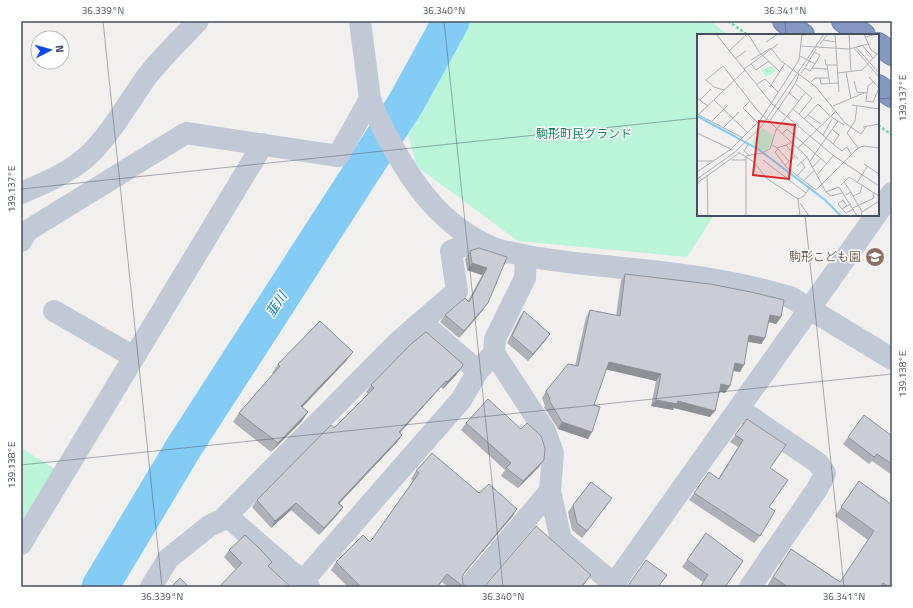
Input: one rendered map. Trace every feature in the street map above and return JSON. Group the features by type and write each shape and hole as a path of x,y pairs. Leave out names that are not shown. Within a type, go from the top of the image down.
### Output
{"highway":[{"path":"784,21 802,34"},
{"path":"843,21 862,34"},
{"path":"879,45 892,54"},
{"path":"879,87 892,96"}],"street":[{"path":"21,193 56,177 90,154 108,132 149,74 198,21"},
{"path":"360,21 372,105 397,154 409,176 424,196 451,222 477,240 490,247 526,256 571,263 680,274 771,291 790,297 810,308 892,359"},
{"path":"21,241 27,230 186,133 338,156 372,105"},
{"path":"21,544 263,144"},
{"path":"879,211 892,193"},
{"path":"526,256 525,278 495,339 494,353 545,431 553,454 550,491 561,540 613,585 875,216"},
{"path":"222,520 398,342 457,290 451,251 477,240"},
{"path":"54,311 134,357"},
{"path":"422,322 478,370"},
{"path":"151,587 168,558 209,526 228,517 306,584 461,400 478,370 494,353"},
{"path":"739,408 818,463 825,473 817,489 750,587"},
{"path":"470,587 550,491"}],"path":[{"path":"728,21 747,34"},
{"path":"879,126 892,135"}],"green space":[{"name":"駒形町民グランド","path":"468,21 710,21 728,34 697,34 697,216 713,216 687,257 518,241 416,166 408,133"},
{"path":"21,448 55,469 21,522"}],"building":[{"path":"479,248 507,257 488,303 464,331 445,315 465,298 469,302 487,268 472,263 470,251"},
{"path":"625,274 710,284 784,300 781,317 770,315 765,338 749,335 744,365 735,363 730,386 721,384 715,411 678,401 677,404 656,400 661,374 609,362 594,405 600,407 592,432 562,422 549,400 550,399 546,391 568,364 578,366 590,310 620,316"},
{"path":"524,311 550,334 533,354 512,336"},
{"path":"320,321 353,352 301,406 308,412 278,443 239,413 280,366 278,364"},
{"path":"426,332 463,364 462,367 447,382 446,381 399,432 402,435 338,503 343,507 324,528 296,503 275,521 257,500 331,425 334,428 374,388 371,385 411,344"},
{"path":"488,399 521,429 527,423 541,436 545,448 544,460 523,481 506,468 511,463 466,423"},
{"path":"864,415 892,436 892,464 877,454 874,457 848,437"},
{"path":"747,419 786,445 770,468 788,480 769,507 775,511 760,536 694,493 709,472 719,479 743,440 735,435"},
{"path":"432,453 479,493 489,484 517,509 465,572 462,577 465,587 447,574 437,587 361,587 336,562 363,535 370,542 419,473 416,471"},
{"path":"859,481 892,505 892,587 889,587 883,583 881,587 788,587 773,577 791,549 840,582 874,531 841,507"},
{"path":"591,482 612,498 587,531 577,523 573,505"},
{"path":"536,526 591,575 581,587 484,587"},
{"path":"706,533 743,561 725,587 700,587 708,575 687,560"},
{"path":"245,535 272,562 268,566 291,587 219,587 242,563 229,550"},
{"path":"646,560 667,575 658,587 627,587"},
{"path":"180,578 189,587 171,587"}],"waterway":[{"name":"韮川","path":"100,587 184,447 406,103 451,21"}],"place":[{"name":"駒形こども園","path":"875,257"}]}
